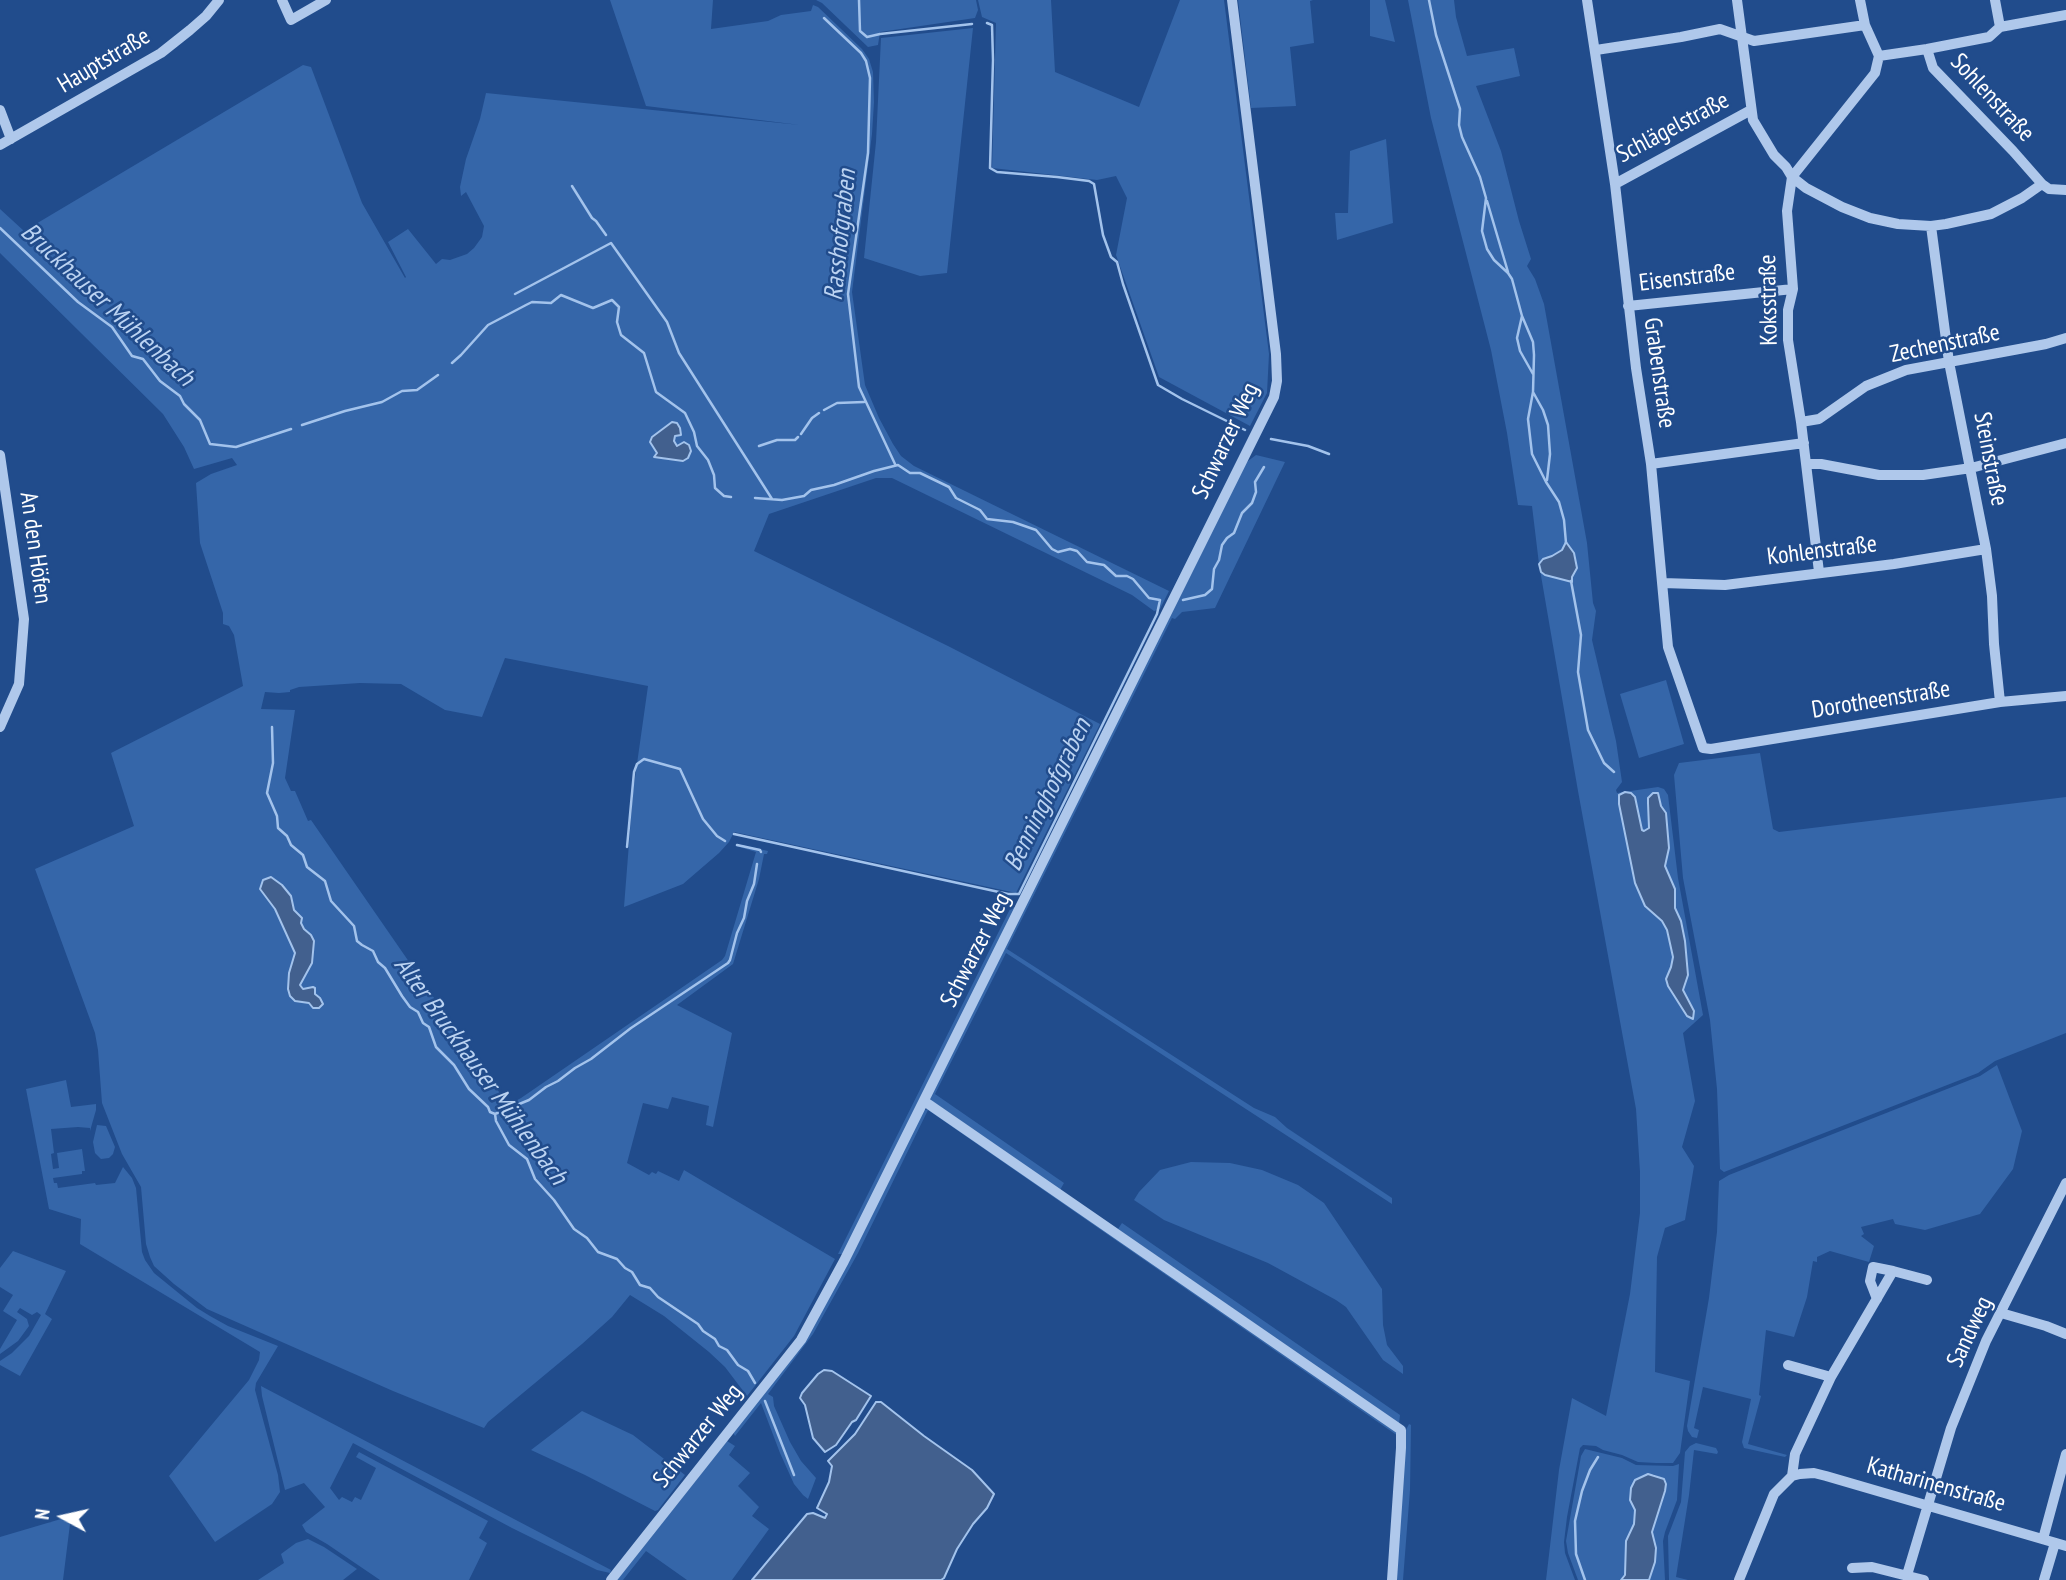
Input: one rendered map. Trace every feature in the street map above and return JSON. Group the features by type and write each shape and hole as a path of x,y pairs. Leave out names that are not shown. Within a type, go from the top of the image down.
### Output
{"street":[{"name":"Hauptstraße","path":"0,145 161,53 206,16 219,0"},
{"path":"282,0 291,20 326,0"},
{"name":"Schwarzer Weg","path":"611,1580 801,1340 844,1261 1274,397 1278,381 1276,354 1233,0"},
{"name":"Grabenstraße","path":"1587,0 1615,184 1628,306 1651,464 1668,647 1703,748"},
{"path":"1737,0 1753,120 1774,155 1792,177 1806,188 1870,218 1898,224 1931,226 1991,214 2042,184 2049,189 2066,190"},
{"path":"1792,177 1875,73 1879,56 1865,25 1860,0"},
{"path":"1995,0 2000,27"},
{"path":"1879,56 1989,37 2000,27 2066,15"},
{"path":"1596,50 1720,29 1754,41 1865,25"},
{"name":"Sohlenstraße","path":"1927,49 1933,68 2042,184"},
{"path":"0,110 11,139"},
{"name":"Schlägelstraße","path":"1615,184 1751,110"},
{"name":"Koksstraße","path":"1792,177 1787,211 1793,289 1788,310 1788,340 1804,443 1819,572"},
{"name":"Steinstraße","path":"1931,226 1950,362 1986,549 2000,702"},
{"name":"Eisenstraße","path":"1628,306 1793,289"},
{"name":"Zechenstraße","path":"1801,422 1819,419 1866,386 1906,370 2066,338"},
{"path":"1651,464 1804,443"},
{"path":"1806,464 1821,464 1879,475 1923,475 1971,468 2066,443"},
{"name":"An den Höfen","path":"0,455 24,619 19,684 0,727"},
{"name":"Kohlenstraße","path":"1663,583 1725,585 1894,564 1986,549"},
{"name":"Dorotheenstraße","path":"1703,748 1711,750 2000,702 2066,696"},
{"path":"924,1101 1401,1430 1392,1580"},
{"name":"Sandweg","path":"1908,1575 1951,1428 1986,1341 2066,1183"},
{"path":"1877,1299 1870,1281 1873,1266 1927,1280"},
{"path":"1739,1580 1774,1494 1793,1476 1795,1454 1831,1377 1893,1271"},
{"path":"2001,1313 2066,1334"},
{"path":"1788,1365 1831,1377"},
{"path":"2043,1539 2066,1454"},
{"name":"Katharinenstraße","path":"1793,1476 1814,1473 2061,1544"},
{"path":"2044,1580 2061,1544"},
{"path":"1852,1568 1872,1567 1924,1580"}],"shaded area":[{"path":"610,0 713,0 711,29 768,21 781,15 811,11 813,5 862,49 873,72 874,102 852,292 865,385 893,444 901,456 914,466 1169,591 1160,609 1154,611 1132,595 892,478 876,478 769,514 754,551 1100,724 1016,893 734,832 719,853 683,884 624,907 633,792 648,686 505,658 482,717 445,710 401,684 360,683 299,687 290,692 265,692 261,709 295,710 285,778 291,791 295,791 308,821 311,820 508,1105 722,960 756,852 736,846 737,844 768,851 764,854 733,964 677,1005 732,1033 713,1127 706,1125 709,1106 672,1097 668,1109 643,1103 627,1163 649,1175 658,1171 679,1181 684,1170 835,1259 794,1336 747,1396 725,1367 709,1352 664,1316 630,1295 612,1317 484,1428 207,1309 154,1266 150,1257 146,1244 141,1187 122,1154 102,1103 95,1033 35,869 134,826 111,753 243,686 234,635 229,626 223,624 223,613 200,543 196,483 211,474 237,465 232,458 194,469 163,414 0,253 0,209 24,231 303,65 311,67 362,203 405,278 388,242 408,229 436,264 442,259 450,260 467,254 482,237 484,226 466,192 461,196 460,187 486,93 800,125 646,106"},
{"path":"816,0 976,0 978,10 975,18 880,32 878,45 868,47"},
{"path":"978,0 1051,0 1055,72 1139,107 1180,0 1224,0 1269,354 1267,393 1250,426 1159,377 1116,255 1127,198 1116,176 1097,180 992,168 996,23 982,17"},
{"path":"1238,0 1313,0 1310,1 1314,43 1290,47 1296,106 1251,108"},
{"path":"1370,0 1385,0 1395,42 1370,36"},
{"path":"1408,0 1454,0 1467,56 1514,48 1520,76 1476,86 1501,151 1531,259 1527,266 1544,304 1587,543 1596,611 1592,640 1616,741 1622,782 1616,790 1617,793 1658,787 1664,789 1668,795 1678,878 1703,1015 1683,1033 1695,1101 1682,1147 1694,1166 1685,1220 1665,1228 1657,1257 1655,1372 1690,1381 1680,1453 1673,1463 1656,1463 1638,1462 1596,1446 1583,1445 1580,1448 1564,1542 1575,1580 1546,1580 1559,1470 1572,1398 1606,1416 1630,1294 1640,1213 1636,1109 1578,791 1539,564 1532,506 1518,505 1491,350 1431,118"},
{"path":"973,28 947,273 920,276 864,258 876,142 881,38"},
{"path":"1386,139 1393,223 1337,240 1335,213 1348,213 1350,151"},
{"path":"672,422 677,423 680,428 681,435 675,436 674,441 677,446 684,442 689,445 691,451 683,461 654,457 657,453 650,442 652,437"},
{"path":"1256,455 1285,462 1215,608 1182,612 1175,619 1172,618 1007,949 1254,1108 1275,1117 1287,1128 1392,1198 1392,1204 1006,953 935,1094 1064,1183 1060,1190 929,1097 1244,464"},
{"path":"1566,542 1574,553 1577,568 1572,582 1545,575 1539,564 1543,559 1562,550"},
{"path":"1666,680 1684,744 1639,758 1620,694"},
{"path":"1760,753 1773,829 1779,832 2066,797 2066,1033 1995,1061 1978,1073 1724,1172 1720,1169 1717,1089 1710,1020 1683,878 1674,775 1679,763"},
{"path":"1625,792 1635,797 1642,830 1649,828 1648,798 1653,793 1658,793 1666,813 1669,848 1665,866 1675,889 1675,908 1685,941 1688,975 1683,990 1694,1011 1693,1019 1687,1016 1668,986 1666,979 1673,957 1667,930 1662,921 1645,906 1635,883 1619,804 1619,795"},
{"path":"271,877 291,896 294,910 302,918 304,929 314,941 312,963 300,985 303,989 315,988 315,994 323,1004 319,1008 295,1001 290,996 289,973 295,953 275,909 260,889 263,880"},
{"path":"1012,905 1015,908 843,1254 838,1254"},
{"path":"1997,1065 2022,1131 2013,1169 1980,1214 1925,1230 1895,1224 1893,1219 1861,1227 1864,1234 1861,1236 1874,1246 1869,1262 1830,1251 1817,1257 1817,1262 1813,1261 1807,1297 1794,1337 1766,1330 1761,1396 1748,1444 1787,1455 1785,1457 1744,1448 1742,1442 1751,1399 1703,1387 1694,1428 1699,1430 1697,1438 1692,1437 1687,1426 1709,1298 1717,1232 1719,1181 1980,1076"},
{"path":"66,1080 71,1107 96,1104 96,1110 90,1131 90,1128 78,1127 51,1129 53,1169 59,1168 57,1153 82,1149 85,1171 82,1171 82,1174 53,1178 54,1183 57,1183 58,1188 115,1183 123,1167 136,1188 142,1252 154,1273 210,1316 278,1346 256,1383 255,1390 278,1475 280,1492 272,1504 215,1542 169,1476 249,1380 260,1352 80,1244 81,1219 49,1209 26,1089"},
{"path":"928,1109 1396,1430 1398,1436 928,1110 858,1253 813,1334 768,1394 773,1397 774,1406 790,1442 801,1461 816,1478 808,1499 794,1484 761,1403 735,1436 733,1432 803,1343 922,1111"},
{"path":"97,1125 106,1126 115,1147 109,1158 101,1159 95,1153 93,1142"},
{"path":"1191,1162 1230,1163 1262,1170 1298,1185 1324,1203 1382,1289 1383,1325 1387,1345 1403,1366 1403,1374 1383,1360 1346,1307 1336,1300 1268,1263 1164,1220 1134,1200 1160,1170"},
{"path":"1122,1223 1400,1415 1399,1424 1118,1229"},
{"path":"13,1251 66,1271 45,1314 52,1319 20,1376 0,1365 0,1361 29,1336 41,1315 37,1312 32,1315 20,1308 17,1312 27,1319 29,1326 18,1341 0,1354 0,1349 17,1320 3,1311 13,1295 0,1287 0,1268"},
{"path":"824,1370 832,1371 871,1396 836,1445 825,1452 813,1438 805,1405 800,1398"},
{"path":"261,1386 611,1570 610,1573 597,1570 512,1528 353,1443 330,1488 339,1500 342,1497 352,1502 355,1497 361,1500 376,1468 356,1457 359,1452 488,1521 479,1538 487,1543 469,1580 380,1580 306,1532 302,1525 325,1507 304,1483 285,1490"},
{"path":"876,1402 881,1402 972,1470 994,1494 957,1549 944,1578 752,1580 807,1514 813,1513 825,1518 827,1514 817,1508 829,1482 832,1466 828,1461 855,1434"},
{"path":"582,1411 633,1435 685,1475 658,1510 655,1511 531,1450"},
{"path":"1409,1424 1410,1490 1403,1580 1394,1580 1405,1432"},
{"path":"727,1441 735,1446 729,1455 750,1473 738,1486 759,1507 752,1516 769,1529 732,1580 687,1580 646,1551 623,1580 617,1580"},
{"path":"1696,1443 1716,1448 1718,1452 1694,1450 1676,1577 1688,1580 1669,1580 1668,1536 1681,1502 1685,1452"},
{"path":"1585,1449 1622,1458 1636,1465 1679,1464 1677,1500 1663,1541 1665,1580 1649,1580 1656,1548 1652,1532 1665,1491 1664,1479 1653,1474 1630,1500 1635,1510 1634,1524 1626,1541 1625,1575 1621,1580 1578,1580 1566,1541 1581,1456"},
{"path":"1648,1474 1664,1479 1666,1484 1652,1532 1656,1548 1655,1562 1649,1580 1621,1580 1625,1575 1626,1541 1634,1524 1635,1510 1630,1500 1631,1488 1635,1480"},
{"path":"71,1516 63,1580 0,1580 0,1537"},
{"path":"308,1539 357,1569 343,1580 258,1580 284,1563 281,1554 296,1543"}],"waterway":[{"path":"859,0 860,31 867,37 972,24"},
{"path":"1429,0 1436,35 1460,109 1459,125 1462,137 1480,177 1486,198 1482,231 1487,249 1512,279 1522,316 1517,338 1520,351 1533,374"},
{"name":"Rasshofgraben","path":"824,18 861,53 870,78 868,153 848,294 859,387 895,464"},
{"path":"987,23 992,25 993,60 990,168 997,172 1057,177 1094,184 1103,235 1111,257 1117,262 1158,385 1245,430"},
{"path":"572,186 606,235"},
{"path":"1487,201 1508,272"},
{"name":"Bruckhauser Mühlenbach","path":"0,228 78,302 112,327 132,356 143,359 160,381 180,396 200,420 210,444 236,447 291,429"},
{"path":"515,294 611,243 667,322 679,353 772,499"},
{"name":"Bruckhauser Mühlenbach","path":"452,363 488,325 532,302 551,303 561,295 593,308 612,300 619,307 617,322 621,335 644,353 656,392 685,413 697,446 708,460 714,475 715,488 724,496 731,497"},
{"path":"1522,316 1533,342 1534,355 1533,392 1528,419 1532,454 1559,502 1566,543"},
{"name":"Bruckhauser Mühlenbach","path":"302,425 382,402 402,391 417,390 438,375"},
{"path":"1533,392 1548,425 1550,454 1547,480"},
{"path":"824,410 837,403 864,402"},
{"path":"801,434 819,413"},
{"path":"759,446 777,440 795,440 798,437"},
{"path":"1271,439 1308,446 1329,454"},
{"name":"Benninghofgraben","path":"734,834 1008,894 1019,894 1157,614 1160,600 1149,598 1133,579 1116,576 1104,565 1087,562 1077,551 1070,549 1058,552 1052,549 1036,530 1013,522 987,519 980,510 956,498 949,487 920,473 910,473 898,465 811,490 804,496 782,500 755,498"},
{"path":"1183,600 1205,595 1212,589 1214,569 1222,545 1234,533 1242,513 1252,503 1256,492 1255,482 1264,467"},
{"path":"1571,581 1581,635 1578,672 1588,730 1604,763 1614,772"},
{"name":"Alter Bruckhauser Mühlenbach","path":"272,727 273,763 267,793 277,816 278,828 303,855 307,867 325,881 331,901 354,926 357,941 373,951 410,1007 418,1012 423,1023 429,1027 436,1047 454,1065 469,1089 495,1114 509,1145 527,1159 535,1179 574,1229 587,1238 598,1252 617,1259 632,1272 640,1285 650,1288 658,1297 698,1324 719,1346 727,1350 738,1365 748,1371 755,1383"},
{"name":"Benninghofgraben","path":"627,847 634,772 637,764 644,759 680,769 703,819 717,836 725,841"},
{"name":"Benninghofgraben","path":"737,845 761,852"},
{"name":"Benninghofgraben","path":"495,1114 529,1100 728,963 754,884 757,864"},
{"name":"Alter Bruckhauser Mühlenbach","path":"765,1401 794,1475"},
{"path":"1585,1580 1576,1554 1575,1521 1582,1491 1598,1457"}]}
